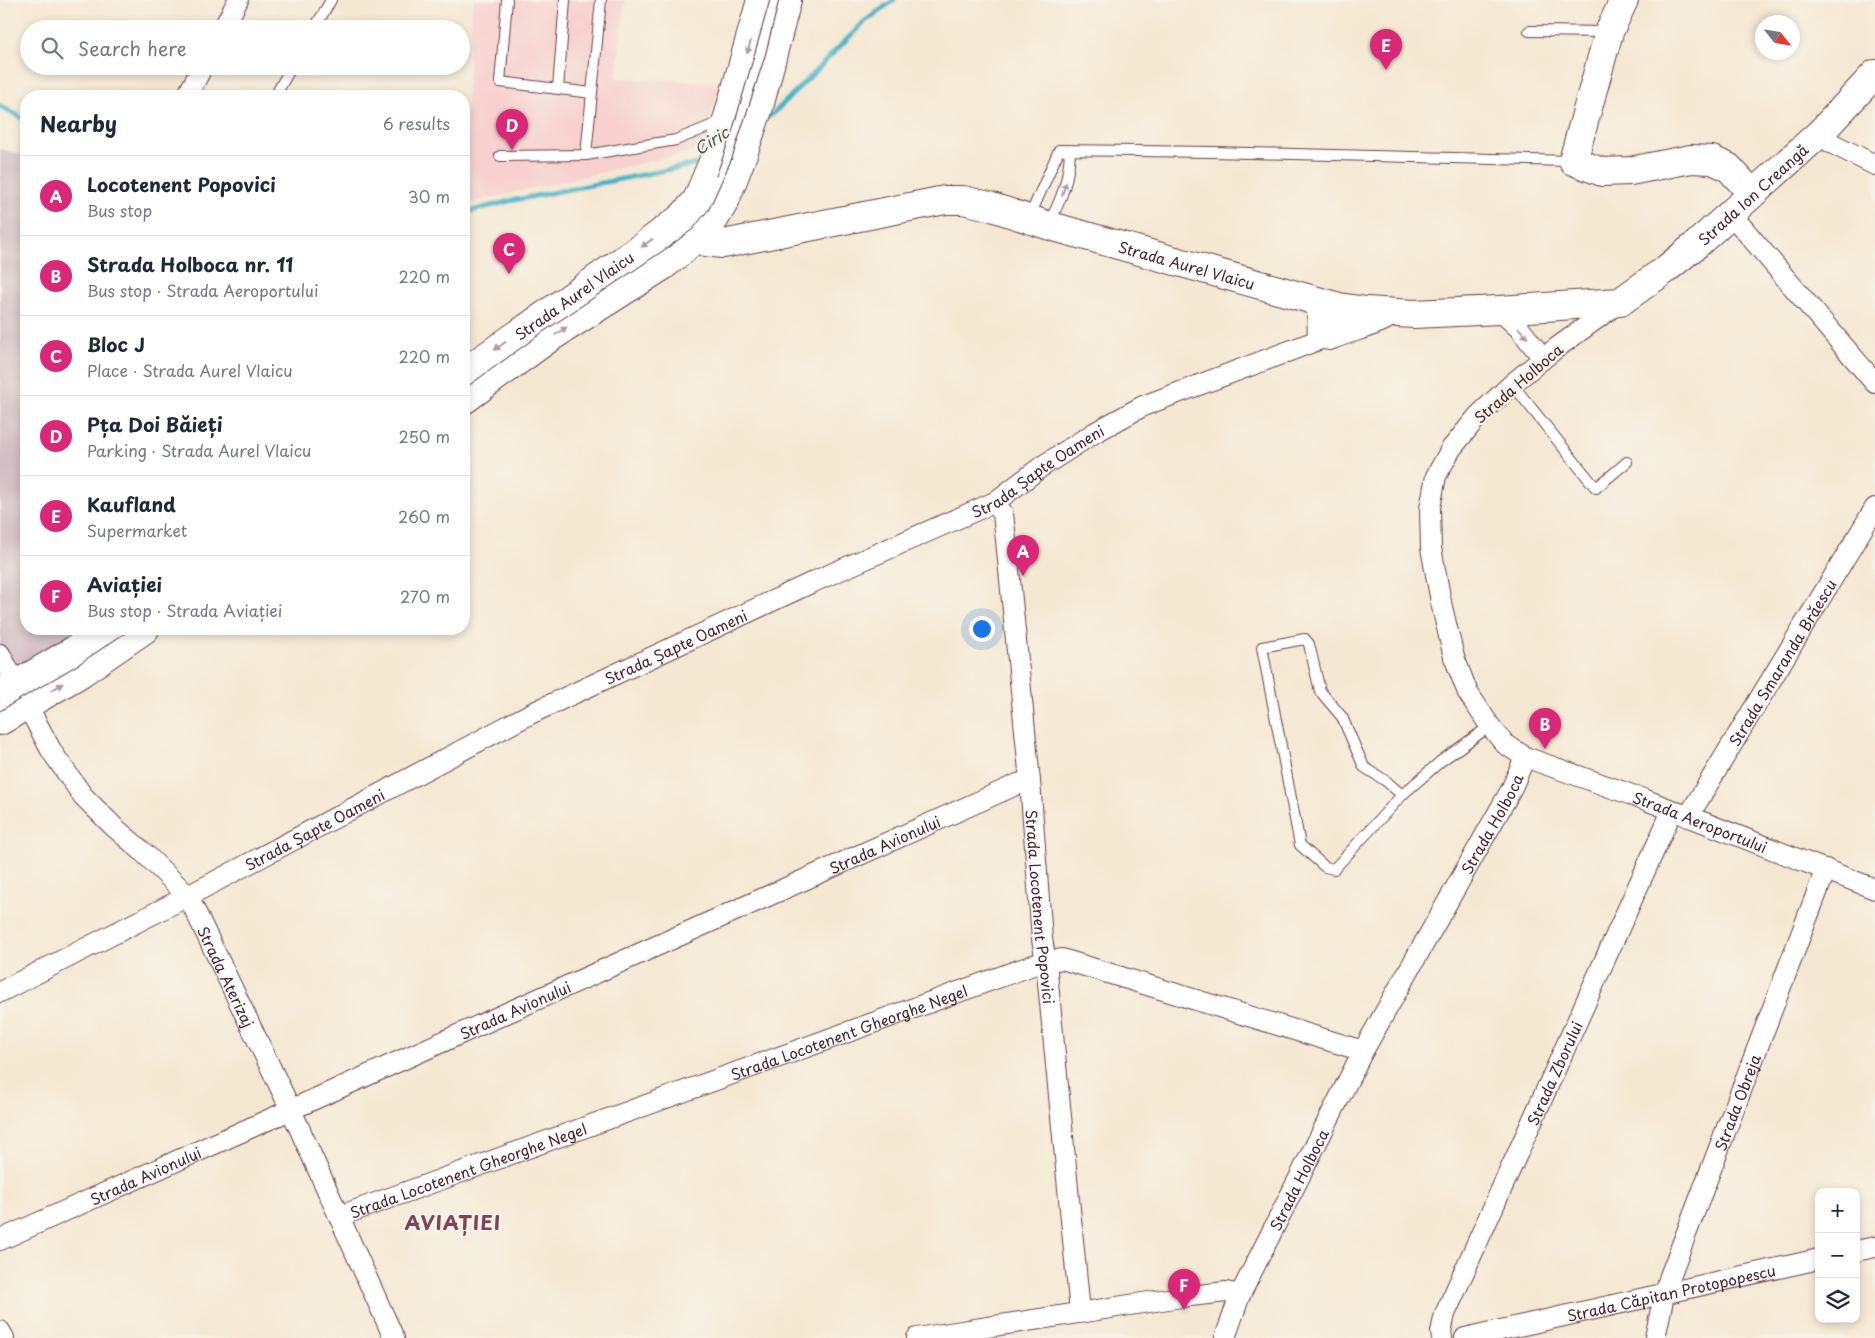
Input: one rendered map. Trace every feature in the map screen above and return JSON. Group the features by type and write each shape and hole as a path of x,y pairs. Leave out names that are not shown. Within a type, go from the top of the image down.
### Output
{"street":[{"path":"228,20 238,0"},
{"name":"Strada Aurel Vlaicu","path":"744,113 761,0"},
{"name":"Strada Aurel Vlaicu","path":"470,396 548,339 663,266 690,226 697,200 714,192 787,0"},
{"path":"1624,0 1609,32 1573,161 1602,172 1630,171 1691,159 1712,160 1728,167 1752,193"},
{"name":"Strada Ion Creangă","path":"1620,302 1697,244 1821,132 1875,74"},
{"path":"191,90 198,75"},
{"path":"1821,132 1831,143 1875,165"},
{"path":"714,192 728,227 736,233 760,237"},
{"name":"Strada Aurel Vlaicu","path":"690,226 706,242 723,244 945,200 962,200 1340,307 1391,313 1499,310 1620,302"},
{"path":"1730,213 1875,383"},
{"name":"Strada Aurel Vlaicu","path":"470,368 649,242 690,226"},
{"name":"Strada Aurel Vlaicu","path":"642,279 686,264 736,252 760,237"},
{"path":"1303,297 1317,310 1324,338"},
{"name":"Strada Holboca","path":"1225,1338 1240,1294 1363,1051 1511,790 1525,757 1505,744 1490,726 1468,693 1454,657 1431,548 1430,508 1436,476 1451,449 1478,416 1512,384 1544,358 1620,302"},
{"path":"1324,338 1340,307"},
{"path":"1499,310 1519,328 1544,358"},
{"path":"1324,338 1349,328 1371,323 1391,313"},
{"name":"Strada Șapte Oameni","path":"0,992 188,896 530,714 813,582 995,502 1041,467 1094,433 1144,406 1324,338"},
{"name":"Strada Locotenent Popovici","path":"995,502 1003,514 1030,781 1042,939 1046,962 1080,1312"},
{"name":"Strada Smaranda Brăescu","path":"1680,814 1875,508"},
{"path":"0,721 14,695 98,635"},
{"path":"14,695 81,673 136,635"},
{"name":"Strada Aterizaj","path":"0,654 14,695 83,796 188,896 291,1110 394,1338"},
{"name":"Strada Aeroportului","path":"1525,757 1646,800 1875,889"},
{"name":"Strada Avionului","path":"0,1240 1009,788 1030,781"},
{"name":"Strada Zborului","path":"1442,1338 1441,1332 1445,1314 1680,814"},
{"name":"Strada Obreja","path":"1655,1338 1664,1295 1826,869"},
{"name":"Strada Locotenent Gheorghe Negel","path":"340,1216 1033,964 1062,959 1363,1051"},
{"path":"1860,1250 1875,1246"},
{"name":"Strada Căpitan Protopopescu","path":"1465,1338 1815,1260"},
{"path":"917,1338 1080,1312 1226,1292 1240,1294"},
{"path":"0,1331 4,1338"}],"lane":[{"path":"319,20 331,0"},
{"path":"507,0 500,82 592,93"},
{"path":"558,89 565,0"},
{"path":"586,155 601,0"},
{"path":"1529,31 1609,32"},
{"path":"278,90 287,75"},
{"path":"500,156 586,155 676,140 744,113"},
{"path":"1038,222 1059,150 1225,152 1573,161"},
{"path":"1038,222 1060,203 1070,171 1070,150"},
{"path":"1512,384 1596,488 1627,462"},
{"path":"1402,796 1386,781 1364,767 1342,717 1320,691 1309,644 1304,639 1262,647 1300,844 1325,867 1334,870 1402,796 1441,761 1490,726"}],"shaded area":[{"path":"473,0 625,0 616,78 722,83 699,150 470,203 470,90 467,90 468,75 470,75"},
{"path":"0,149 20,154 20,635 71,635 0,687"}],"waterway":[{"name":"Ciric","path":"766,118 773,114 864,22 894,0"},
{"name":"Ciric","path":"0,106 20,117"},
{"name":"Ciric","path":"470,211 510,201 702,163"}],"tram line":[{"path":"716,176 733,129 770,0"},
{"path":"470,385 693,229 709,209 732,158 765,56 779,0"},
{"path":"0,711 79,664 122,635"}],"place":[{"name":"Kaufland","path":"1386,70"},
{"name":"Pța Doi Băieți","path":"512,150"},
{"name":"Bloc J","path":"509,274"},
{"name":"Locotenent Popovici","path":"1023,576"},
{"name":"Strada Holboca nr. 11","path":"1545,749"},
{"name":"Aviației","path":"1184,1310"}],"district":[{"name":"AVIAȚIEI","path":"453,1222"}]}
